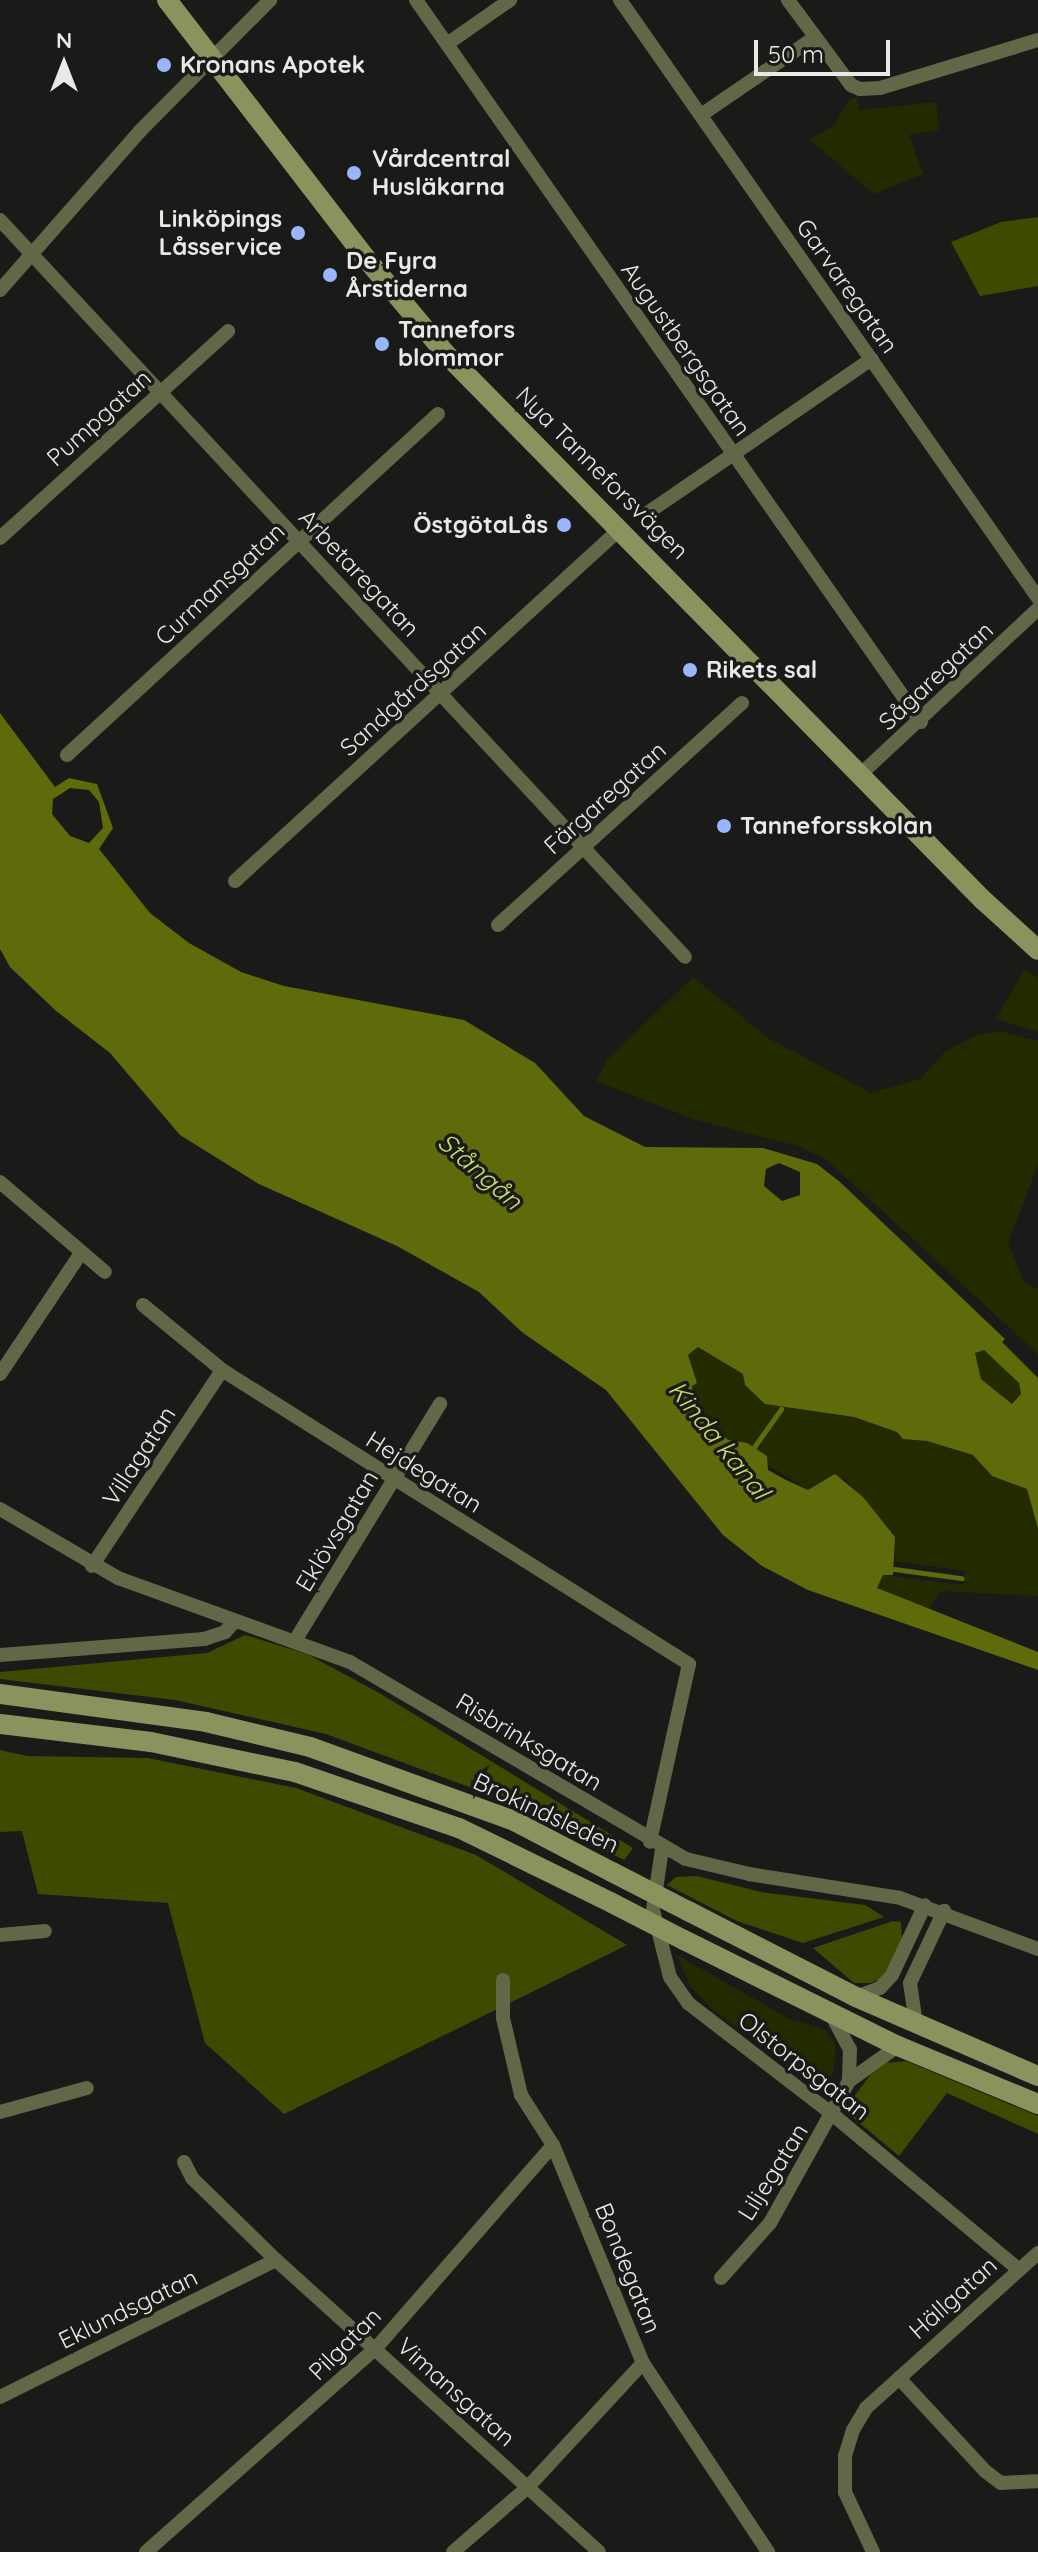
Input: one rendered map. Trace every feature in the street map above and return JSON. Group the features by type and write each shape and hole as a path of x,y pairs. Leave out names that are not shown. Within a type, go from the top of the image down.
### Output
{"main road":[{"name":"Nya Tanneforsvägen","path":"167,0 211,61 435,342 862,773 983,900 1038,950"},
{"name":"Brokindsleden","path":"0,1694 206,1722 310,1747 514,1821 856,1997 1038,2076"},
{"name":"Brokindsleden","path":"0,1724 151,1742 295,1772 459,1828 898,2046 1038,2104"}],"street":[{"path":"0,290 270,0"},
{"name":"Augustbergsgatan","path":"416,0 921,722"},
{"path":"447,44 510,0"},
{"name":"Garvaregatan","path":"620,0 1038,598"},
{"path":"788,0 851,85 869,90 1038,40"},
{"path":"701,115 814,38"},
{"name":"Arbetaregatan","path":"0,220 685,957"},
{"name":"Pumpgatan","path":"0,538 228,331"},
{"path":"649,512 872,359"},
{"name":"Curmansgatan","path":"67,755 438,414"},
{"name":"Sandgårdsgatan","path":"235,881 620,529"},
{"name":"Sågaregatan","path":"862,773 921,722 1038,609"},
{"name":"Färgaregatan","path":"498,925 742,703"},
{"path":"0,1182 105,1272"},
{"path":"0,1374 81,1253"},
{"name":"Hejdegatan","path":"143,1305 222,1370 689,1664"},
{"name":"Villagatan","path":"92,1566 222,1370"},
{"name":"Eklövsgatan","path":"296,1639 440,1404"},
{"name":"Risbrinksgatan","path":"0,1509 92,1566 235,1621 296,1639 400,1689 656,1845 720,1868 871,1891 925,1905 1038,1949"},
{"path":"0,1655 204,1639 225,1632 235,1621"},
{"name":"Olstorpsgatan","path":"689,1664 656,1845 653,1910 670,1977 706,2020 832,2114 1018,2269"},
{"path":"856,1997 880,1988 892,1975 925,1905"},
{"path":"916,2024 910,1983 944,1911"},
{"path":"0,1935 45,1931"},
{"name":"Bondegatan","path":"503,1980 503,2018 521,2095 553,2145 643,2363 768,2552"},
{"path":"831,2013 850,2049 849,2081"},
{"name":"Liljegatan","path":"721,2278 770,2223 849,2081 898,2046"},
{"path":"0,2112 87,2088"},
{"name":"Pilgatan","path":"146,2552 376,2348 553,2145"},
{"name":"Vimansgatan","path":"184,2162 192,2178 276,2260 599,2552"},
{"name":"Hällgatan","path":"873,2552 845,2492 845,2456 859,2419 899,2378 1038,2253"},
{"name":"Eklundsgatan","path":"0,2397 276,2260"},
{"path":"453,2552 528,2487 643,2363"},
{"path":"899,2378 985,2471 1001,2483 1036,2481"}],"shaded area":[{"path":"857,97 859,110 936,102 939,130 909,135 923,174 874,194 810,140 834,125 850,99"},
{"path":"1038,217 1038,286 980,296 951,242 1001,222"},
{"path":"1025,969 1038,978 1038,1032 996,1019"},
{"path":"693,977 768,1038 871,1093 920,1079 946,1051 977,1035 999,1031 1038,1041 1038,1164 1008,1243 1024,1283 1038,1289 1038,1354 827,1160 798,1146 693,1119 596,1081 607,1060"},
{"path":"698,1347 743,1374 765,1404 854,1417 897,1432 903,1439 927,1441 973,1455 992,1476 1027,1489 1038,1529 1038,1596 941,1591 928,1611 877,1588 883,1575 963,1585 965,1571 895,1561 895,1536 844,1478 808,1490 728,1440 693,1404 688,1355"},
{"path":"984,1349 1019,1383 1021,1394 1012,1404 981,1379 975,1353"},
{"path":"245,1635 307,1654 381,1694 633,1848 624,1860 515,1804 326,1734 175,1700 0,1679 0,1672 207,1653"},
{"path":"0,1750 27,1756 148,1758 296,1788 476,1855 627,1945 284,2114 205,2043 168,1903 38,1894 22,1831 0,1832"},
{"path":"697,1876 761,1892 865,1905 884,1917 803,1943 737,1921 667,1885 676,1877"},
{"path":"893,1921 901,1922 902,1946 882,1978 871,1983 854,1983 813,1948"},
{"path":"677,1955 790,2019 824,2029 836,2045 833,2075 827,2081 813,2082 711,2008 691,1987"},
{"path":"906,2061 1038,2116 1038,2134 947,2093 899,2156 850,2115 850,2102 871,2074 886,2063"}],"water":[{"path":"0,713 55,787 69,778 97,784 113,828 99,849 150,913 189,943 241,972 284,986 464,1020 535,1063 584,1116 645,1147 763,1148 817,1164 840,1182 1005,1339 1002,1342 1038,1378 1038,1529 1027,1489 992,1476 973,1455 927,1441 903,1439 897,1432 854,1417 765,1404 745,1385 743,1374 698,1347 688,1355 697,1383 692,1386 693,1404 728,1440 747,1443 767,1456 768,1470 786,1480 808,1490 835,1474 863,1497 895,1537 893,1575 883,1575 877,1588 1038,1652 1038,1670 808,1590 762,1566 723,1535 606,1390 523,1333 479,1292 397,1246 259,1184 180,1135 110,1053 55,1010 10,967 0,949","holes":["70,788 89,790 99,802 103,828 89,843 70,836 52,814 53,799","779,1163 800,1172 800,1195 782,1201 764,1186 766,1169","984,1350 1019,1383 1021,1394 1012,1404 981,1379 975,1353"]}],"waterway":[{"name":"Kinda kanal","path":"754,1447 781,1409"},
{"path":"894,1569 961,1578"}],"place":[{"name":"Kronans Apotek","path":"164,65"},
{"name":"Vårdcentral Husläkarna","path":"354,173"},
{"name":"Linköpings Låsservice","path":"298,233"},
{"name":"De Fyra Årstiderna","path":"330,275"},
{"name":"Tannefors blommor","path":"382,344"},
{"name":"ÖstgötaLås","path":"564,525"},
{"name":"Rikets sal","path":"690,670"},
{"name":"Tanneforsskolan","path":"724,826"}],"water label":[{"name":"Stångån","path":"480,1171"}]}
